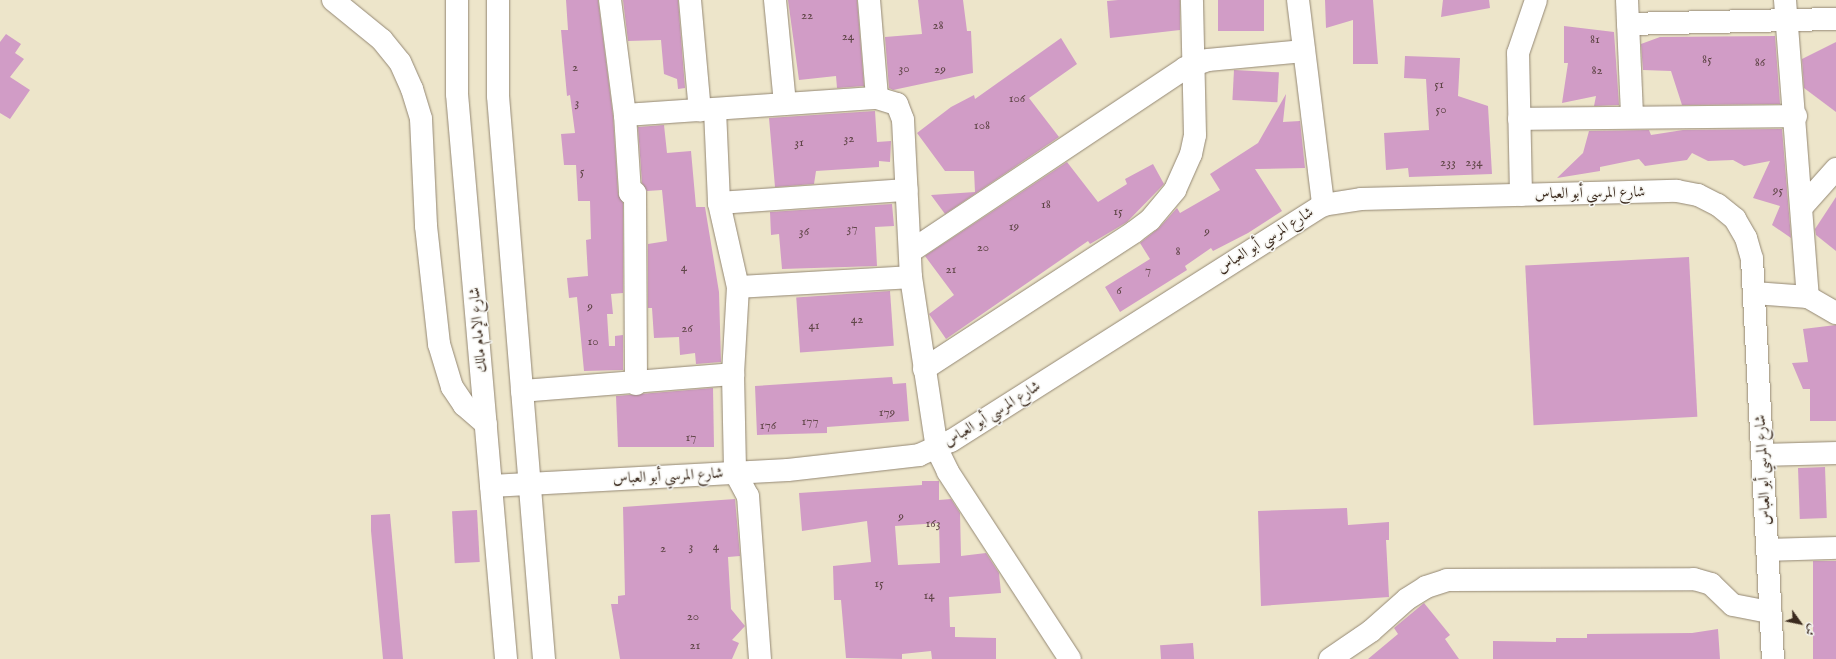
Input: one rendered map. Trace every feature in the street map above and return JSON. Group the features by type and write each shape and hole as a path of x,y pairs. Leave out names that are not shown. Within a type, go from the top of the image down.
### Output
{"street":[{"path":"333,0 382,40 400,62 412,89 421,119 426,226 439,344 452,387 464,406 486,424"},
{"name":"شارع الإمام مالك","path":"457,0 457,94 506,659"},
{"path":"498,0 498,96 544,659"},
{"path":"610,0 625,116 630,193 636,193 636,384"},
{"path":"690,0 707,110 719,203 738,287 733,374 735,472 748,496 760,659"},
{"path":"775,0 785,104"},
{"path":"869,0 877,98"},
{"path":"924,369 1134,232 1164,206 1175,190 1191,154 1195,135 1192,0"},
{"path":"1298,0 1322,205"},
{"path":"1521,195 1518,53 1536,0"},
{"path":"1627,0 1632,116"},
{"path":"1628,24 1786,10 1836,19"},
{"path":"1754,293 1826,301 1802,207 1796,116 1786,10"},
{"path":"911,251 1194,64 1304,51"},
{"path":"625,116 877,98 889,100 901,111 911,251 911,278 937,449 948,472 1070,659"},
{"path":"1519,119 1632,116 1796,116"},
{"path":"1802,207 1836,169"},
{"path":"719,203 907,190"},
{"name":"شارع المرسي أبو العباس","path":"491,486 529,485 845,465 937,449 1322,205 1361,199 1676,191 1698,195 1718,204 1735,219 1746,238 1752,259 1773,659"},
{"path":"738,287 911,278"},
{"path":"522,391 636,384 733,374"},
{"path":"1762,455 1836,453"},
{"path":"1767,550 1836,548"},
{"path":"1330,659 1371,631 1407,599 1447,580 1694,579 1711,584 1732,605 1770,612"}],"building":[{"path":"566,0 598,0 613,116 618,194 623,203 623,293 611,294 613,314 607,314 609,346 615,346 615,336 623,335 623,370 584,371 577,297 569,298 567,278 588,276 586,240 591,239 590,201 578,201 576,165 564,165 561,134 575,133 570,95 567,96 561,30 568,30"},
{"path":"623,0 678,0 685,88 678,89 677,79 664,74 661,40 628,41"},
{"path":"788,0 857,0 864,86 837,88 836,76 799,80"},
{"path":"918,0 963,0 967,31 971,31 973,73 893,90 889,88 885,37 922,34"},
{"path":"1180,0 1180,30 1110,38 1107,1"},
{"path":"1218,0 1264,0 1264,31 1218,31"},
{"path":"1325,0 1373,0 1378,64 1353,64 1353,20 1326,28"},
{"path":"1443,0 1489,0 1490,8 1441,17"},
{"path":"1564,26 1614,32 1619,105 1594,106 1596,96 1562,103 1568,63 1564,63"},
{"path":"6,34 21,44 15,53 24,59 10,77 30,90 10,119 0,113 0,42"},
{"path":"1775,36 1780,104 1682,105 1671,71 1643,70 1641,44 1660,37"},
{"path":"1061,38 1077,64 1029,98 1059,137 945,214 931,195 975,192 974,171 945,171 917,133 951,107 974,95 975,99"},
{"path":"1836,42 1836,112 1804,88 1802,59"},
{"path":"1405,56 1460,58 1458,96 1488,106 1492,174 1409,177 1408,168 1386,170 1384,133 1429,130 1426,79 1404,78"},
{"path":"1234,70 1279,72 1277,102 1232,100"},
{"path":"1286,94 1283,122 1300,121 1305,168 1255,169 1282,211 1248,233 1213,251 1211,248 1185,266 1187,270 1120,312 1105,287 1150,259 1140,243 1159,228 1177,208 1180,213 1220,190 1210,174 1258,143"},
{"path":"875,111 877,142 891,141 890,162 879,161 879,167 816,171 814,184 775,187 769,118"},
{"path":"664,125 667,153 691,151 696,207 705,207 719,292 721,362 696,364 695,353 680,355 679,337 654,338 652,308 648,308 648,244 667,241 662,190 647,191 642,183 638,127"},
{"path":"1782,129 1791,238 1772,225 1780,206 1753,198 1770,161 1744,166 1733,160 1708,161 1692,153 1687,160 1645,166 1639,159 1600,167 1600,171 1557,178 1583,153 1589,131 1649,130 1651,135 1683,130"},
{"path":"1067,162 1098,202 1127,184 1125,179 1153,164 1164,184 1127,222 1090,244 1088,241 946,339 929,314 954,295 925,256"},
{"path":"1836,197 1836,251 1816,235 1815,229"},
{"path":"892,204 894,226 875,227 877,266 782,269 779,234 771,235 770,212"},
{"path":"1689,257 1697,417 1534,425 1525,266"},
{"path":"890,291 894,346 800,352 796,298"},
{"path":"1836,325 1836,421 1810,421 1810,389 1803,389 1792,363 1808,362 1803,329"},
{"path":"892,377 893,384 906,383 909,421 827,427 827,433 757,435 755,386"},
{"path":"713,388 714,447 618,447 616,396"},
{"path":"1825,467 1827,518 1800,519 1798,468"},
{"path":"922,481 939,481 939,500 951,499 960,513 961,556 986,553 999,573 1001,593 949,597 950,627 955,627 955,637 996,638 996,659 932,659 931,651 902,654 902,659 846,658 841,600 834,600 833,566 871,562 867,521 802,531 799,493 922,485","holes":["939,523 940,563 898,565 895,526"]},
{"path":"735,499 740,556 728,557 731,609 745,626 732,640 739,643 732,659 620,659 611,604 618,604 618,596 625,595 623,507"},
{"path":"1347,508 1348,525 1389,522 1389,540 1386,540 1389,597 1261,606 1258,511"},
{"path":"477,510 480,562 455,563 452,511"},
{"path":"390,514 403,659 383,659 371,531 371,515"},
{"path":"1813,561 1836,561 1836,659 1813,659"},
{"path":"1424,603 1450,635 1445,639 1459,659 1368,659 1398,634 1394,628"},
{"path":"1718,629 1720,659 1493,659 1493,641 1556,642 1556,638 1587,638 1587,634 1692,633"},
{"path":"1193,643 1194,659 1161,659 1160,645"}]}
